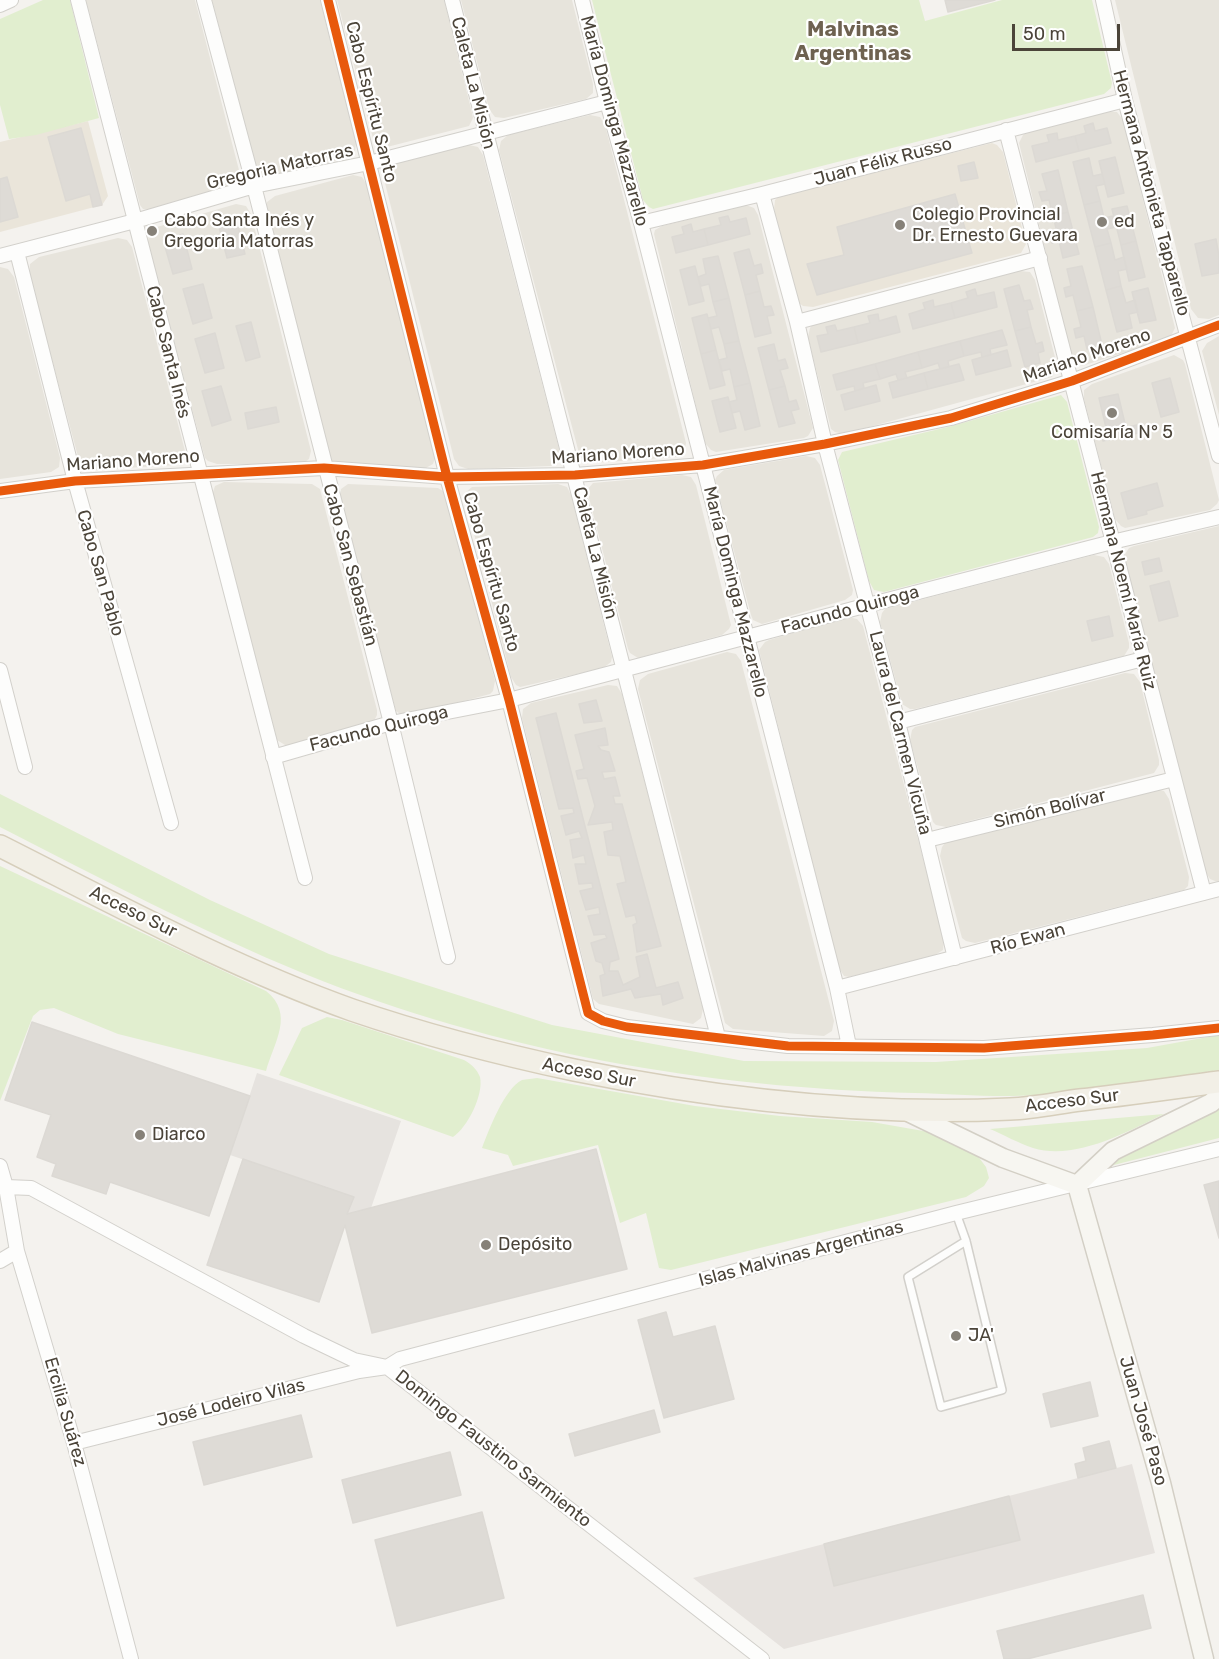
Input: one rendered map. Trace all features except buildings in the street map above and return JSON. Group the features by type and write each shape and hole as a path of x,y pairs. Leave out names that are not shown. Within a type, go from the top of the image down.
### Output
{"main road":[{"name":"Acceso Sur","path":"0,846 214,952 353,1010 418,1031 519,1058 657,1086 796,1103 902,1110 1012,1109 1219,1082"}],"street":[{"path":"0,5 11,0"},
{"name":"Cabo Santa Inés","path":"78,0 305,878"},
{"name":"Cabo San Sebastián","path":"204,0 254,186 324,468 391,723 448,957"},
{"name":"Cabo Espíritu Santo","path":"328,0 447,477 509,700 588,1013 603,1021 627,1027 718,1037"},
{"name":"Caleta La Misión","path":"452,0 718,1037"},
{"name":"María Dominga Mazzarello","path":"582,0 837,988 849,1046"},
{"name":"Hermana Antonieta Tapparello","path":"1103,0 1125,100 1219,456"},
{"name":"Juan Félix Russo","path":"641,223 1125,100"},
{"name":"Gregoria Matorras","path":"0,256 135,221 254,186 369,163 607,102"},
{"name":"Hermana Noemí María Ruiz","path":"1006,130 1204,893"},
{"name":"Laura del Carmen Vicuña","path":"762,194 898,722 955,958"},
{"name":"Cabo San Pablo","path":"17,252 75,481 171,823"},
{"path":"796,322 1040,258"},
{"name":"Mariano Moreno","path":"0,491 75,481 324,468 447,477 575,475 703,465 825,444 951,418 1072,381 1219,325"},
{"name":"Facundo Quiroga","path":"273,757 391,723 509,700 1112,542 1219,517"},
{"path":"898,722 1143,659"},
{"path":"0,670 25,767"},
{"name":"Simón Bolívar","path":"927,840 1174,779"},
{"name":"Río Ewan","path":"837,988 1219,889"},
{"path":"718,1037 788,1046 984,1048 1219,1028"},
{"path":"902,1110 1004,1158 1077,1185 1113,1151 1211,1103 1219,1096"},
{"name":"Islas Malvinas Argentinas","path":"387,1367 400,1359 411,1356 956,1213 1219,1149"},
{"name":"Ercilia Suárez","path":"0,1166 18,1251 75,1443 131,1659"},
{"name":"Juan José Paso","path":"1077,1185 1161,1483 1204,1659"},
{"name":"Domingo Faustino Sarmiento","path":"6,1187 31,1188 304,1336 354,1360 387,1367 762,1659"},
{"path":"0,1261 18,1251"},
{"name":"José Lodeiro Vilas","path":"75,1443 359,1371 387,1367"}],"lane":[{"path":"956,1213 966,1241 1002,1390 941,1407 908,1277 966,1241"}],"shaded area":[{"path":"86,0 195,0 240,174 236,187 152,210 143,209 140,205"},
{"path":"212,0 320,0 356,143 352,156 271,179 258,174"},
{"path":"337,0 444,0 473,118 469,126 387,147 374,142"},
{"path":"461,0 572,0 593,84 593,93 586,99 504,118 495,117 489,109"},
{"path":"1115,0 1219,0 1219,315 1209,319 1198,318 1191,309"},
{"path":"1107,111 1117,112 1123,120 1175,328 1171,336 1166,339 1082,366 1074,362 1072,358 1019,143 1027,132"},
{"path":"590,115 600,117 605,125 686,443 684,453 676,457 592,463 580,457 499,150 501,141 508,135"},
{"path":"88,121 108,196 102,205 0,232 0,142"},
{"name":"Colegio Provincial Dr. Ernesto Guevara","path":"992,143 1003,152 1026,244 1021,253 813,307 799,303 774,210 775,200 778,197"},
{"path":"469,145 478,147 483,155 560,453 558,461 551,466 468,469 459,466 454,459 383,175 384,170 392,164"},
{"path":"353,175 362,177 367,185 436,455 433,464 424,469 333,463 330,459 266,206 267,202 275,196"},
{"path":"236,204 246,206 251,214 311,451 309,459 302,464 217,464 205,458 148,242 149,233 157,227"},
{"path":"746,205 754,208 758,215 813,428 804,438 716,452 705,443 654,234 655,230 662,226"},
{"path":"118,238 127,240 132,247 185,451 183,460 176,465 87,470 80,464 29,274 30,264 39,257"},
{"path":"0,267 8,269 14,277 60,458 59,467 51,472 0,479"},
{"path":"1020,271 1030,272 1035,280 1057,365 1052,377 844,434 831,429 808,337 813,324"},
{"path":"1219,336 1219,415 1202,351 1207,343"},
{"path":"1174,355 1183,360 1185,364 1219,500 1210,510 1125,528 1115,519 1084,399 1084,390 1092,384"},
{"path":"806,456 815,458 820,465 853,590 852,595 845,600 762,624 753,620 751,615 715,480 724,470"},
{"path":"682,475 691,477 696,485 731,625 722,635 638,658 628,649 587,490 593,483"},
{"path":"224,482 312,484 320,489 377,710 373,723 290,745 277,740 212,495 215,486"},
{"path":"348,484 438,488 446,493 495,681 490,694 408,716 403,716 396,711 340,498 341,489"},
{"path":"558,484 567,487 571,495 612,657 611,662 603,668 520,687 511,677 464,495 472,487"},
{"path":"1219,526 1219,881 1215,881 1210,879 1205,871 1124,556 1129,548 1134,546"},
{"path":"1094,555 1104,557 1109,564 1129,643 1124,656 915,709 902,704 880,622 885,609"},
{"path":"848,617 857,619 863,626 944,940 943,950 935,955 849,977 844,976 839,968 759,650 769,640"},
{"path":"727,652 736,654 741,661 834,1021 832,1031 824,1036 733,1029 725,1023 638,689 640,680 648,674"},
{"path":"1125,673 1134,674 1140,682 1159,760 1154,773 946,827 933,822 910,740 915,727"},
{"path":"608,685 617,686 622,694 703,1009 701,1018 693,1024 599,1004 593,999 522,718 523,709 531,703"},
{"path":"1155,789 1164,791 1169,799 1189,877 1188,886 1184,890 975,943 962,938 940,856 945,843"},
{"path":"257,1073 401,1121 371,1208 347,1214 354,1197 230,1155"},
{"path":"1132,1464 1155,1553 784,1649 693,1578"}],"green space":[{"path":"43,0 70,0 99,118 36,135 9,139 0,105 0,19"},
{"path":"592,0 919,0 925,21 1002,0 1092,0 1112,83 1111,88 1104,94 653,209 643,200"},
{"path":"1061,395 1067,402 1099,527 1098,533 1093,537 884,592 874,590 869,581 838,460 842,452 952,426"},
{"path":"0,794 210,900 329,954 552,1025 744,1061 936,1062 1147,1048 1219,1035 1219,1070 1059,1093 976,1096 837,1090 759,1083 681,1074 528,1045 452,1025 378,1001 305,974 189,922 0,827"},
{"path":"0,866 266,991 275,1000 281,1019 280,1029 266,1071 118,1034 54,1008 40,1010 33,1016 0,1101"},
{"path":"327,1017 464,1060 471,1065 479,1074 481,1084 477,1102 464,1126 453,1137 279,1075 302,1028"},
{"path":"537,1078 695,1106 780,1116 872,1122 929,1132 977,1155 986,1167 989,1178 984,1186 966,1197 671,1270 659,1268 646,1213 620,1223 598,1145 513,1166 508,1155 482,1148 509,1092 522,1080"},
{"path":"1219,1104 1219,1138 1106,1167 1127,1152"},
{"path":"1164,1114 1100,1143 1066,1151 1033,1148 990,1129"}],"cycle path":[{"path":"328,0 447,477 509,700 588,1013 603,1021 627,1027 788,1046 984,1048 1219,1028"},
{"path":"0,491 75,481 324,468 447,477 575,475 703,465 825,444 951,418 1072,381 1219,325"}],"place":[{"name":"ed","path":"1102,222"},
{"name":"Colegio Provincial Dr. Ernesto Guevara","path":"900,225"},
{"name":"Cabo Santa Inés y Gregoria Matorras","path":"152,231"},
{"name":"Comisaría N° 5","path":"1112,413"},
{"name":"Diarco","path":"140,1135"},
{"name":"Depósito","path":"486,1245"},
{"name":"JA'","path":"956,1336"}],"district":[{"name":"Malvinas Argentinas","path":"853,42"}]}
